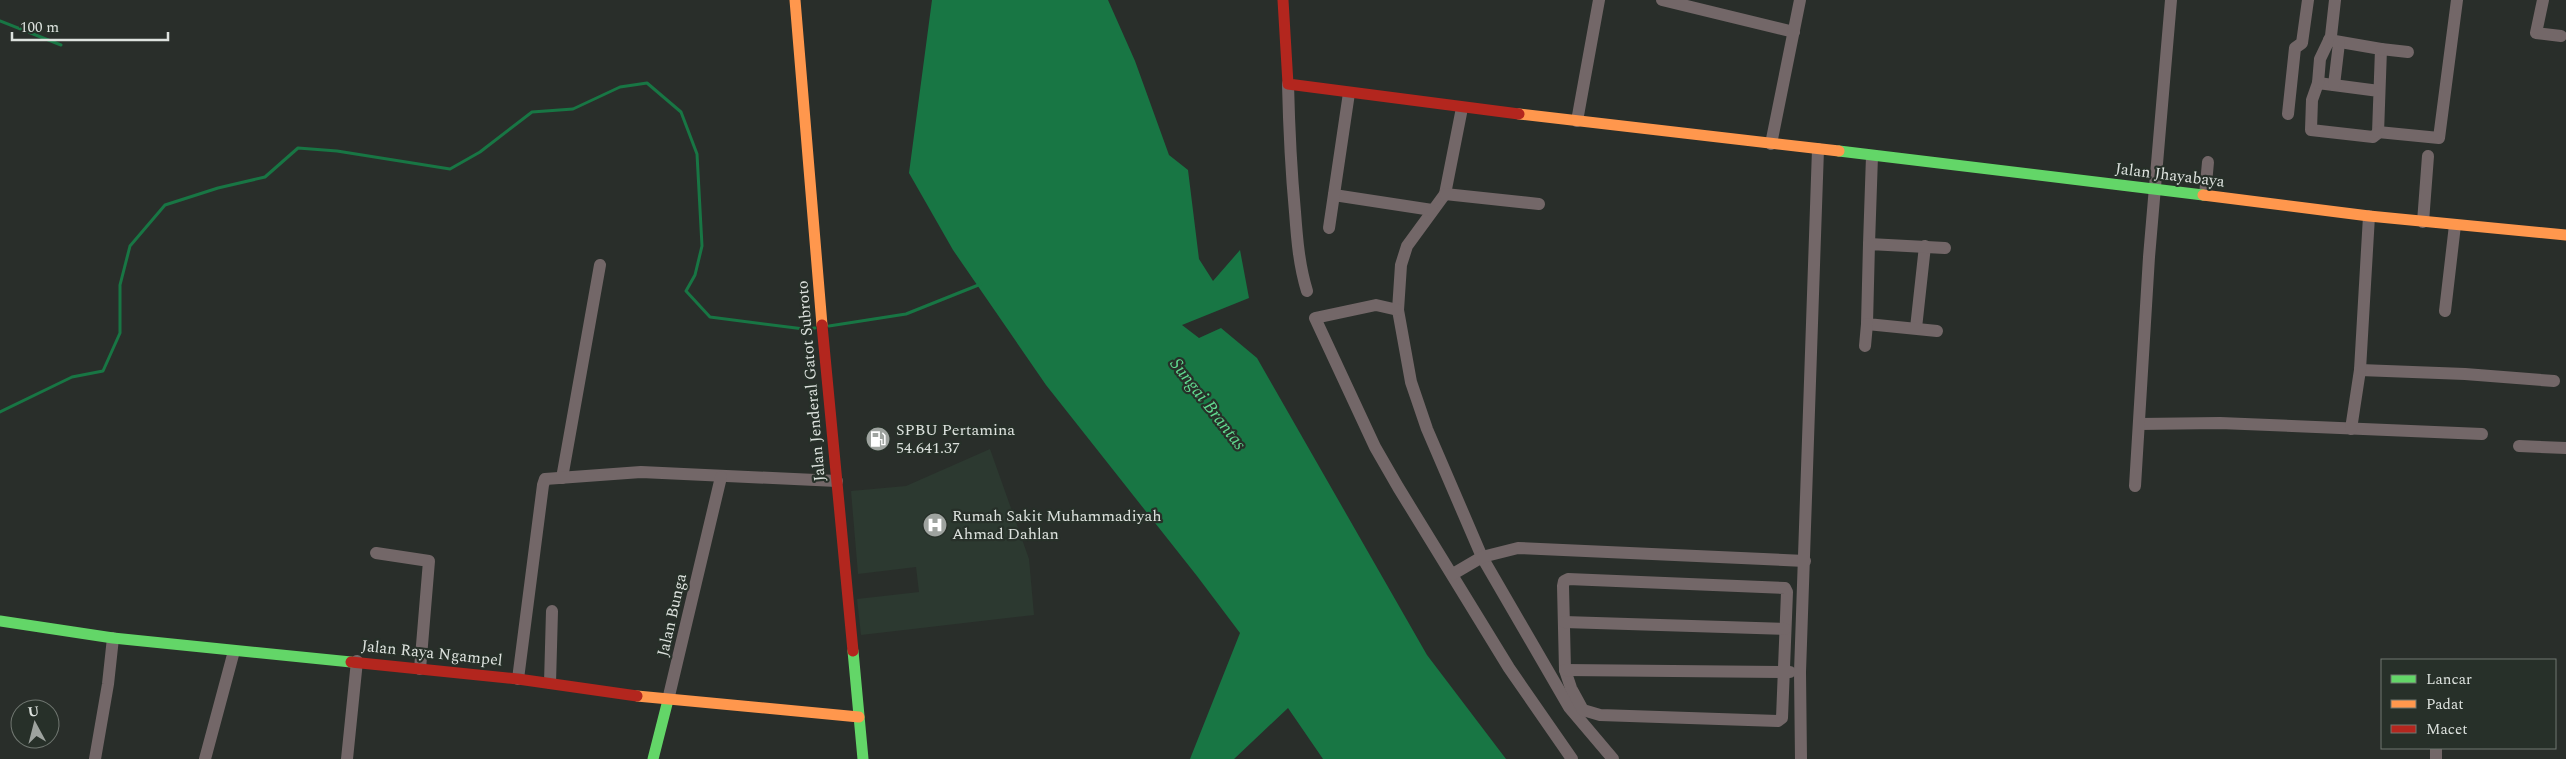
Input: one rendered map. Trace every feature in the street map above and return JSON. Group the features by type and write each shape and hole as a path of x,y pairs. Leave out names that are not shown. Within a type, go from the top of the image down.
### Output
{"street":[{"name":"Jalan Jenderal Gatot Subroto","path":"795,0 820,304 863,759"},
{"path":"1283,0 1290,160 1298,249 1301,272 1307,291"},
{"path":"1577,120 1599,0"},
{"path":"1662,0 1794,32"},
{"path":"1771,144 1800,0"},
{"path":"2135,486 2154,189 2171,0"},
{"path":"2288,114 2295,48 2302,43 2308,0"},
{"path":"2334,0 2334,85"},
{"path":"2378,132 2438,138 2457,0"},
{"path":"2543,0 2536,32 2561,36"},
{"path":"2334,42 2408,52"},
{"path":"2334,42 2320,59 2318,83 2312,100 2311,130 2373,137 2378,132 2381,48"},
{"path":"2318,83 2379,91"},
{"name":"Jalan Jhayabaya","path":"1288,84 1462,108 1577,120 2368,216 2566,235"},
{"path":"1329,228 1349,93"},
{"path":"1462,108 1444,194 1405,252 1401,265 1398,310 1411,382 1427,429 1482,557 1569,707 1613,759"},
{"path":"1801,759 1800,672 1818,149"},
{"path":"1865,346 1872,156"},
{"path":"2423,222 2428,156"},
{"path":"2205,195 2208,162"},
{"path":"1444,194 1539,204"},
{"path":"1334,195 1432,210"},
{"path":"2351,429 2360,370 2368,216"},
{"path":"2445,312 2455,225"},
{"path":"1869,244 1945,248"},
{"path":"1916,328 1925,246"},
{"path":"562,478 600,265"},
{"path":"1398,310 1376,305 1315,318 1375,447 1510,668 1572,759"},
{"path":"1866,324 1937,331"},
{"path":"2360,370 2465,374 2554,381"},
{"path":"2138,424 2220,423 2482,434"},
{"path":"2520,446 2566,448"},
{"path":"518,679 542,485 546,479 641,472 836,481"},
{"name":"Jalan Bunga","path":"652,759 668,700 721,477"},
{"path":"1453,574 1482,557 1518,548 1805,561"},
{"path":"376,553 429,561 420,669"},
{"path":"1564,581 1783,587 1787,592 1785,629 1782,718 1778,721 1590,713 1583,710 1578,702 1565,670 1564,581"},
{"path":"550,683 552,611"},
{"name":"Jalan Raya Ngampel","path":"0,620 113,638 357,661 550,683 668,700 860,717"},
{"path":"1564,622 1785,629"},
{"path":"94,759 108,684 113,638"},
{"path":"205,759 234,650"},
{"path":"347,759 357,661"},
{"path":"1565,670 1800,672"}],"shaded area":[{"name":"Rumah Sakit Muhammadiyah Ahmad Dahlan","path":"990,449 1029,559 1034,615 861,635 857,599 919,592 916,567 858,574 851,491 906,486"}],"water":[{"name":"Sungai Brantas","path":"932,0 1108,0 1135,61 1169,155 1188,170 1199,259 1213,281 1240,250 1249,298 1182,325 1199,338 1221,328 1257,358 1427,655 1506,759 1323,759 1288,708 1234,759 1190,759 1240,633 1046,385 953,250 909,173"}],"waterway":[{"path":"0,21 61,45"},
{"path":"0,412 72,377 103,371 120,333 120,285 130,246 165,205 218,188 265,177 298,148 337,151 450,169 480,152 532,112 573,109 620,87 647,83 681,112 697,154 702,246 695,275 686,291 710,317 804,329 815,328"},
{"path":"829,326 906,314 981,284"}],"traffic: fast":[{"path":"1839,151 2203,195"},
{"path":"0,621 113,638 351,662"},
{"path":"853,651 863,759"},
{"path":"653,759 668,700"}],"traffic: slow":[{"path":"795,0 822,325"},
{"path":"1519,114 1839,151"},
{"path":"2203,195 2369,216 2566,235"},
{"path":"637,696 859,717"}],"traffic: jam":[{"path":"1283,0 1288,84 1519,114"},
{"path":"822,325 853,651"},
{"path":"351,662 518,679 637,696"}],"place":[{"name":"SPBU Pertamina 54.641.37","path":"878,439"},
{"name":"Rumah Sakit Muhammadiyah Ahmad Dahlan","path":"935,525"}]}
